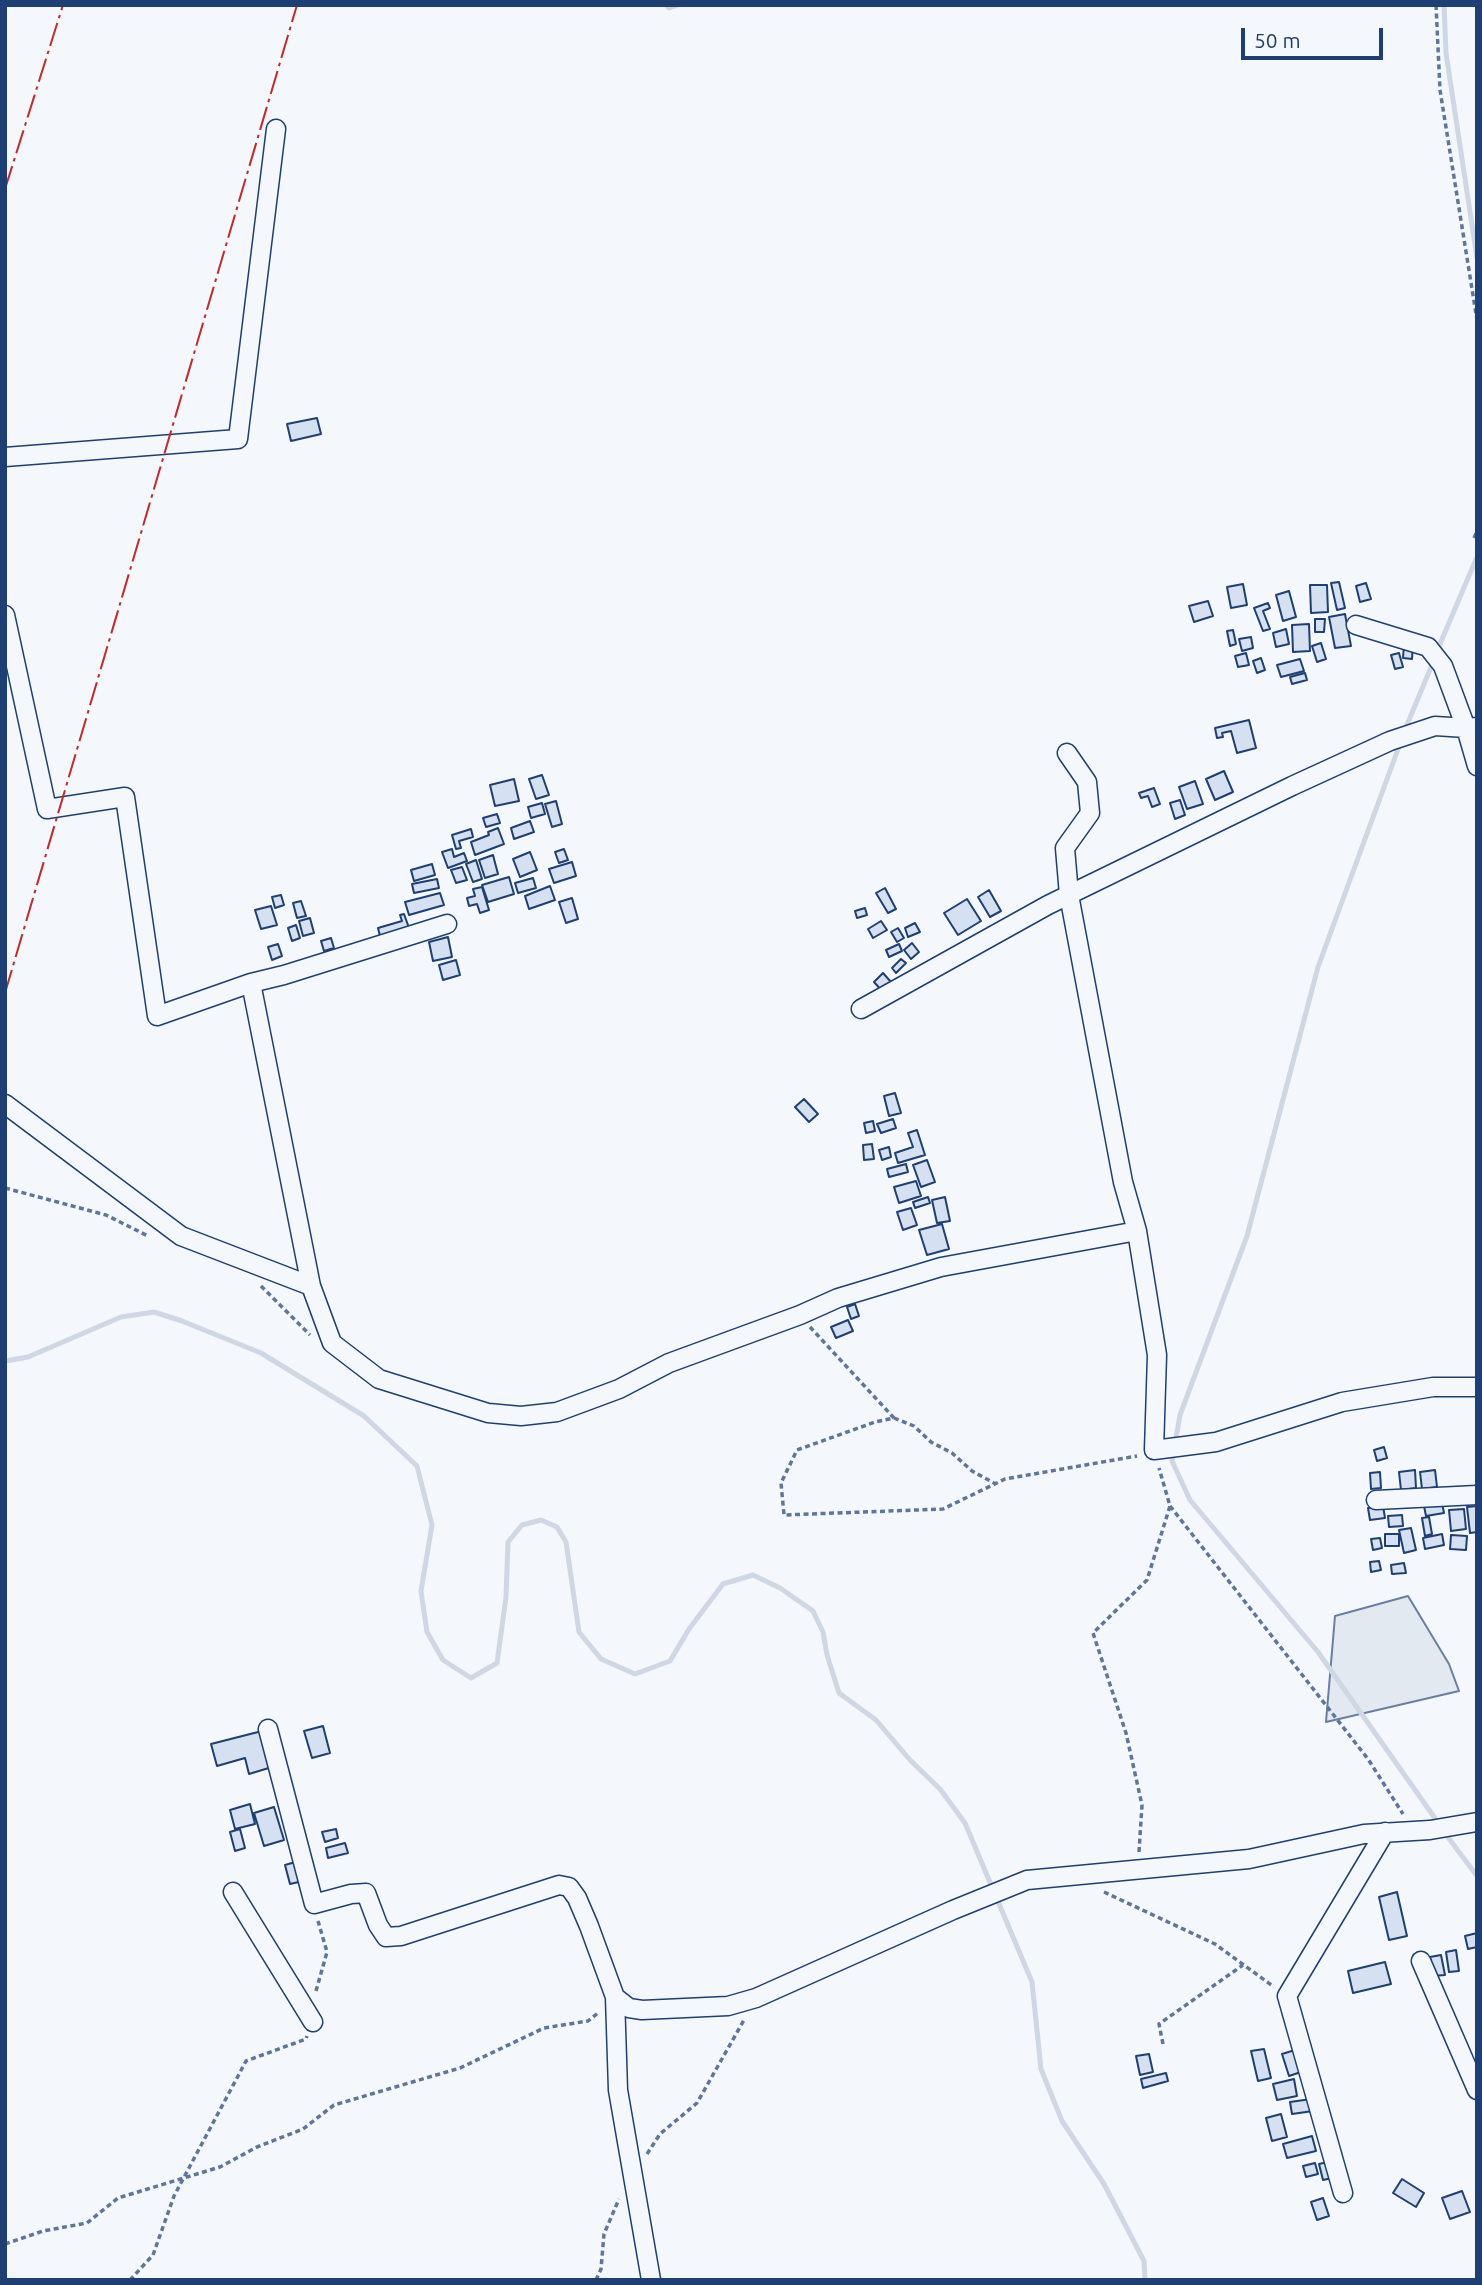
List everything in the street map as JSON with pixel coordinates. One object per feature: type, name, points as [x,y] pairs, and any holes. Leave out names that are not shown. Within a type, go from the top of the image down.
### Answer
[{"type":"street","points":[[5,457],[238,439],[276,129]]},
{"type":"street","points":[[5,615],[47,809],[125,797],[157,1016],[251,983],[285,975],[447,924]]},
{"type":"street","points":[[1356,625],[1428,646],[1443,666],[1472,728],[1477,766]]},
{"type":"street","points":[[861,1009],[1069,895],[1390,741],[1435,726],[1472,728]]},
{"type":"street","points":[[1068,753],[1087,782],[1090,813],[1065,848],[1069,895],[1120,1170],[1137,1231],[1157,1355],[1159,1450],[1216,1442],[1342,1402],[1433,1387],[1477,1387]]},
{"type":"street","points":[[251,983],[311,1286],[332,1343],[379,1379],[488,1413],[521,1416],[557,1412],[620,1389],[669,1363],[800,1315],[838,1298],[941,1267],[1137,1231]]},
{"type":"street","points":[[5,1104],[181,1236],[311,1286]]},
{"type":"street","points":[[1376,1500],[1477,1494]]},
{"type":"street","points":[[268,1729],[314,1904],[351,1894],[366,1893],[386,1937],[401,1936],[559,1885],[569,1887],[577,1898],[615,1997],[618,2090],[651,2280]]},
{"type":"street","points":[[615,1997],[629,2008],[642,2010],[728,2006],[755,1998],[1027,1880],[1249,1859],[1364,1834],[1471,1826]]},
{"type":"street","points":[[1343,2193],[1287,1996],[1385,1832]]},
{"type":"street","points":[[233,1892],[313,2022]]},
{"type":"street","points":[[1421,1961],[1477,2090]]},
{"type":"path","points":[[1436,5],[1440,90],[1477,320]]},
{"type":"path","points":[[1474,538],[1477,531]]},
{"type":"path","points":[[5,1188],[106,1215],[158,1241]]},
{"type":"path","points":[[257,1283],[311,1336]]},
{"type":"path","points":[[800,1315],[894,1418],[914,1426],[931,1442],[952,1453],[972,1471],[995,1484]]},
{"type":"path","points":[[894,1418],[875,1422],[797,1450],[781,1483],[784,1515],[943,1509],[1005,1479],[1126,1459],[1159,1450],[1171,1506],[1421,1830]]},
{"type":"path","points":[[1138,1869],[1142,1805],[1126,1733],[1093,1633],[1147,1580],[1171,1506]]},
{"type":"path","points":[[1069,1875],[1215,1944],[1287,1996]]},
{"type":"path","points":[[131,2280],[153,2255],[174,2196],[246,2061],[306,2039],[313,2022],[316,1990],[327,1952],[314,1904]]},
{"type":"path","points":[[1163,2044],[1159,2024],[1243,1965]]},
{"type":"path","points":[[5,2244],[43,2231],[87,2223],[118,2198],[220,2167],[257,2147],[303,2129],[334,2105],[460,2068],[544,2028],[589,2021],[615,1997]]},
{"type":"path","points":[[596,2280],[601,2269],[604,2234],[632,2171],[660,2134],[697,2103],[755,1998]]},
{"type":"shaded area","points":[[1408,1596],[1449,1664],[1459,1691],[1326,1722],[1335,1616]]},
{"type":"building","points":[[317,418],[321,434],[291,441],[287,424]]},
{"type":"building","points":[[1339,582],[1345,608],[1337,610],[1331,583]]},
{"type":"building","points":[[1366,583],[1371,599],[1360,602],[1356,586]]},
{"type":"building","points":[[1243,584],[1247,605],[1231,608],[1227,587]]},
{"type":"building","points":[[1310,585],[1327,585],[1328,612],[1311,613]]},
{"type":"building","points":[[1289,591],[1296,617],[1283,621],[1276,595]]},
{"type":"building","points":[[1208,601],[1213,616],[1194,622],[1189,606]]},
{"type":"building","points":[[1268,603],[1270,608],[1263,611],[1270,629],[1263,631],[1254,608]]},
{"type":"building","points":[[1345,614],[1351,646],[1335,648],[1329,617]]},
{"type":"building","points":[[1315,619],[1325,619],[1324,632],[1315,632]]},
{"type":"building","points":[[1309,624],[1310,651],[1293,652],[1292,625]]},
{"type":"building","points":[[1286,629],[1289,644],[1276,647],[1273,633]]},
{"type":"building","points":[[1233,630],[1236,644],[1230,646],[1227,631]]},
{"type":"building","points":[[1251,637],[1253,648],[1242,651],[1239,639]]},
{"type":"building","points":[[1321,643],[1326,659],[1317,662],[1312,646]]},
{"type":"building","points":[[1404,644],[1413,645],[1412,659],[1403,658]]},
{"type":"building","points":[[1246,653],[1249,665],[1238,667],[1235,656]]},
{"type":"building","points":[[1399,653],[1403,667],[1395,669],[1391,655]]},
{"type":"building","points":[[1261,658],[1265,670],[1257,673],[1253,661]]},
{"type":"building","points":[[1300,659],[1304,671],[1281,677],[1277,665]]},
{"type":"building","points":[[1305,673],[1307,680],[1292,684],[1290,677]]},
{"type":"building","points":[[1249,720],[1256,748],[1237,753],[1231,731],[1222,733],[1223,737],[1217,738],[1215,728]]},
{"type":"building","points":[[1224,771],[1233,792],[1215,800],[1206,779]]},
{"type":"building","points":[[542,775],[549,795],[536,799],[529,779]]},
{"type":"building","points":[[514,779],[519,801],[495,806],[490,785]]},
{"type":"building","points":[[1195,781],[1203,804],[1187,809],[1179,787]]},
{"type":"building","points":[[1154,788],[1160,804],[1152,807],[1148,796],[1141,798],[1139,793]]},
{"type":"building","points":[[1180,800],[1185,815],[1175,819],[1170,803]]},
{"type":"building","points":[[556,801],[562,824],[552,827],[545,804]]},
{"type":"building","points":[[542,803],[545,814],[531,818],[528,807]]},
{"type":"building","points":[[497,814],[500,823],[486,827],[483,818]]},
{"type":"building","points":[[530,821],[534,832],[514,839],[511,828]]},
{"type":"building","points":[[498,828],[504,844],[475,855],[471,842]]},
{"type":"building","points":[[471,829],[473,837],[459,841],[461,848],[456,849],[452,835]]},
{"type":"building","points":[[452,849],[454,857],[464,853],[467,861],[448,868],[442,852]]},
{"type":"building","points":[[564,849],[568,860],[559,863],[555,852]]},
{"type":"building","points":[[530,852],[537,870],[520,877],[513,859]]},
{"type":"building","points":[[493,855],[498,874],[485,878],[479,860]]},
{"type":"building","points":[[476,860],[482,879],[473,882],[466,864]]},
{"type":"building","points":[[572,862],[576,876],[554,883],[549,869]]},
{"type":"building","points":[[432,864],[435,875],[414,881],[411,870]]},
{"type":"building","points":[[462,867],[467,880],[456,883],[451,870]]},
{"type":"building","points":[[509,877],[514,894],[488,902],[482,885]]},
{"type":"building","points":[[533,878],[536,888],[518,893],[515,883]]},
{"type":"building","points":[[437,879],[439,888],[414,893],[412,884]]},
{"type":"building","points":[[550,886],[555,900],[529,909],[525,896]]},
{"type":"building","points":[[482,887],[489,910],[480,913],[477,904],[469,906],[467,898],[475,896],[473,889]]},
{"type":"building","points":[[885,888],[896,909],[888,913],[876,893]]},
{"type":"building","points":[[989,890],[1001,911],[990,917],[978,897]]},
{"type":"building","points":[[440,893],[444,905],[409,915],[405,902]]},
{"type":"building","points":[[281,895],[284,905],[275,908],[272,897]]},
{"type":"building","points":[[572,898],[578,919],[566,923],[559,902]]},
{"type":"building","points":[[967,899],[981,921],[958,935],[944,913]]},
{"type":"building","points":[[301,901],[306,916],[297,918],[293,903]]},
{"type":"building","points":[[271,906],[277,925],[261,929],[255,910]]},
{"type":"building","points":[[865,908],[867,915],[857,918],[855,911]]},
{"type":"building","points":[[404,914],[409,928],[380,936],[378,928],[402,921],[400,915]]},
{"type":"building","points":[[310,918],[314,933],[303,936],[299,921]]},
{"type":"building","points":[[881,921],[887,930],[873,938],[868,929]]},
{"type":"building","points":[[915,923],[920,932],[908,937],[905,928]]},
{"type":"building","points":[[296,925],[300,938],[292,941],[288,928]]},
{"type":"building","points":[[898,928],[904,938],[897,942],[891,932]]},
{"type":"building","points":[[448,937],[452,957],[433,961],[429,942]]},
{"type":"building","points":[[331,938],[334,948],[324,951],[321,941]]},
{"type":"building","points":[[912,943],[919,952],[911,959],[904,950]]},
{"type":"building","points":[[278,944],[282,956],[272,960],[268,947]]},
{"type":"building","points":[[899,944],[902,951],[889,957],[886,950]]},
{"type":"building","points":[[901,959],[906,963],[896,973],[892,968]]},
{"type":"building","points":[[456,960],[460,975],[443,980],[439,965]]},
{"type":"building","points":[[883,973],[891,982],[882,991],[874,982]]},
{"type":"building","points":[[895,1093],[901,1113],[889,1116],[884,1096]]},
{"type":"building","points":[[804,1099],[818,1114],[809,1122],[795,1107]]},
{"type":"building","points":[[893,1119],[896,1128],[881,1133],[877,1124]]},
{"type":"building","points":[[873,1121],[875,1131],[866,1133],[864,1123]]},
{"type":"building","points":[[917,1130],[925,1155],[898,1163],[895,1153],[913,1147],[908,1133]]},
{"type":"building","points":[[872,1144],[874,1159],[864,1160],[863,1145]]},
{"type":"building","points":[[889,1147],[891,1157],[882,1160],[879,1150]]},
{"type":"building","points":[[927,1160],[935,1182],[921,1187],[913,1165]]},
{"type":"building","points":[[906,1164],[908,1172],[889,1177],[887,1169]]},
{"type":"building","points":[[916,1181],[921,1196],[899,1203],[894,1187]]},
{"type":"building","points":[[928,1197],[930,1203],[915,1208],[913,1202]]},
{"type":"building","points":[[945,1197],[950,1221],[937,1223],[932,1200]]},
{"type":"building","points":[[911,1208],[917,1225],[903,1230],[897,1212]]},
{"type":"building","points":[[942,1224],[949,1249],[927,1255],[919,1230]]},
{"type":"building","points":[[855,1304],[859,1316],[851,1319],[847,1307]]},
{"type":"building","points":[[848,1320],[853,1331],[836,1338],[831,1327]]},
{"type":"building","points":[[1384,1447],[1387,1458],[1377,1461],[1374,1450]]},
{"type":"building","points":[[1415,1470],[1416,1488],[1401,1490],[1399,1472]]},
{"type":"building","points":[[1435,1470],[1437,1487],[1422,1489],[1420,1472]]},
{"type":"building","points":[[1380,1472],[1381,1488],[1371,1489],[1370,1473]]},
{"type":"building","points":[[1442,1503],[1444,1513],[1426,1516],[1424,1506]]},
{"type":"building","points":[[1383,1506],[1385,1518],[1370,1520],[1368,1508]]},
{"type":"building","points":[[1477,1506],[1477,1532],[1470,1533],[1467,1507]]},
{"type":"building","points":[[1464,1509],[1466,1529],[1451,1531],[1449,1510]]},
{"type":"building","points":[[1402,1515],[1403,1526],[1389,1527],[1388,1516]]},
{"type":"building","points":[[1429,1517],[1432,1534],[1425,1536],[1422,1518]]},
{"type":"building","points":[[1411,1528],[1416,1550],[1404,1553],[1399,1530]]},
{"type":"building","points":[[1385,1534],[1399,1534],[1399,1546],[1385,1546]]},
{"type":"building","points":[[1442,1534],[1444,1545],[1425,1549],[1423,1538]]},
{"type":"building","points":[[1451,1535],[1467,1536],[1466,1550],[1450,1549]]},
{"type":"building","points":[[1380,1538],[1382,1548],[1373,1550],[1371,1539]]},
{"type":"building","points":[[1379,1561],[1381,1570],[1371,1572],[1370,1562]]},
{"type":"building","points":[[1404,1563],[1406,1573],[1392,1574],[1391,1565]]},
{"type":"building","points":[[323,1726],[330,1753],[312,1758],[304,1731]]},
{"type":"building","points":[[262,1731],[272,1767],[249,1774],[245,1758],[217,1766],[211,1744]]},
{"type":"building","points":[[250,1804],[255,1824],[235,1829],[230,1810]]},
{"type":"building","points":[[274,1807],[284,1840],[264,1846],[254,1813]]},
{"type":"building","points":[[240,1829],[245,1848],[235,1851],[230,1832]]},
{"type":"building","points":[[336,1829],[338,1838],[325,1842],[322,1832]]},
{"type":"building","points":[[345,1843],[348,1853],[328,1858],[326,1848]]},
{"type":"building","points":[[299,1861],[303,1881],[290,1884],[285,1865]]},
{"type":"building","points":[[1397,1892],[1407,1936],[1389,1940],[1379,1897]]},
{"type":"building","points":[[1477,1933],[1477,1947],[1468,1949],[1465,1936]]},
{"type":"building","points":[[1456,1950],[1459,1971],[1449,1972],[1446,1952]]},
{"type":"building","points":[[1441,1955],[1445,1975],[1433,1976],[1430,1957]]},
{"type":"building","points":[[1385,1962],[1391,1984],[1353,1993],[1348,1971]]},
{"type":"building","points":[[1264,2049],[1271,2078],[1258,2081],[1251,2051]]},
{"type":"building","points":[[1295,2050],[1301,2072],[1289,2076],[1282,2054]]},
{"type":"building","points":[[1149,2054],[1153,2072],[1140,2075],[1136,2056]]},
{"type":"building","points":[[1166,2073],[1168,2081],[1143,2088],[1141,2079]]},
{"type":"building","points":[[1294,2079],[1297,2096],[1277,2100],[1273,2084]]},
{"type":"building","points":[[1311,2099],[1313,2111],[1292,2114],[1290,2102]]},
{"type":"building","points":[[1281,2114],[1287,2137],[1272,2141],[1266,2118]]},
{"type":"building","points":[[1312,2136],[1316,2151],[1287,2158],[1283,2144]]},
{"type":"building","points":[[1328,2162],[1332,2178],[1323,2180],[1319,2164]]},
{"type":"building","points":[[1315,2163],[1318,2174],[1306,2177],[1303,2166]]},
{"type":"building","points":[[1402,2179],[1424,2193],[1416,2207],[1393,2193]]},
{"type":"building","points":[[1462,2191],[1470,2212],[1450,2219],[1442,2198]]},
{"type":"building","points":[[1323,2198],[1329,2216],[1317,2220],[1311,2202]]},
{"type":"waterway","points":[[666,5],[669,8],[678,5]]},
{"type":"waterway","points":[[1444,5],[1446,53],[1477,258]]},
{"type":"waterway","points":[[1437,651],[1477,557]]},
{"type":"waterway","points":[[1404,732],[1434,660]]},
{"type":"waterway","points":[[1401,741],[1318,967],[1247,1236],[1180,1415],[1172,1461],[1190,1500],[1318,1652],[1439,1824]]},
{"type":"waterway","points":[[5,1361],[28,1357],[121,1317],[154,1312],[261,1353],[364,1416],[417,1466],[432,1525],[421,1591],[427,1632],[443,1660],[471,1678],[497,1663],[506,1597],[508,1542],[522,1525],[541,1520],[557,1527],[566,1542],[579,1632],[601,1659],[635,1674],[670,1661],[689,1629],[723,1584],[753,1575],[780,1588],[813,1611],[823,1632],[839,1693],[876,1720],[910,1760],[940,1789],[965,1823],[1032,1982],[1041,2069],[1062,2121],[1104,2184],[1144,2261],[1145,2280]]},
{"type":"waterway","points":[[1444,1832],[1477,1876]]},
{"type":"power","points":[[5,189],[63,5]]},
{"type":"power","points":[[5,993],[297,5]]}]
